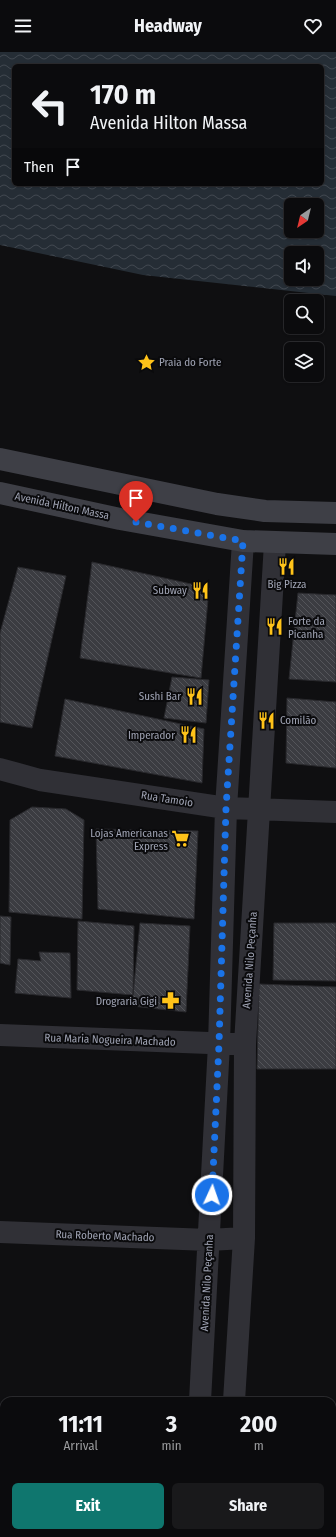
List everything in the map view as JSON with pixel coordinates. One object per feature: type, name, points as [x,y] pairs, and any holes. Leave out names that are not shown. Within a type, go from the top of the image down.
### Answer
[{"type":"main road","points":[[0,459],[217,504],[265,511],[336,513]]},
{"type":"main road","name":"Avenida Hilton Massa","points":[[0,493],[120,519],[243,541],[336,544]]},
{"type":"street","name":"Avenida Nilo Peçanha","points":[[200,1397],[219,1044],[226,808],[243,541]]},
{"type":"street","name":"Avenida Nilo Peçanha","points":[[234,1397],[244,1238],[245,1044],[275,543]]},
{"type":"street","name":"Rua Tamoio","points":[[0,769],[40,780],[226,808],[336,812]]},
{"type":"street","name":"Rua Maria Nogueira Machado","points":[[0,1035],[245,1044]]},
{"type":"street","name":"Rua Roberto Machado","points":[[0,1232],[209,1240],[244,1238]]},
{"type":"water","points":[[0,52],[336,52],[336,296],[143,275],[0,245]]},
{"type":"building","points":[[92,562],[209,588],[201,678],[80,658]]},
{"type":"building","points":[[18,567],[66,576],[32,728],[0,722],[0,633]]},
{"type":"building","points":[[298,593],[336,595],[336,682],[289,679]]},
{"type":"building","points":[[172,677],[209,680],[206,723],[164,718]]},
{"type":"building","points":[[287,698],[336,702],[336,768],[286,763]]},
{"type":"building","points":[[65,699],[204,729],[202,783],[55,756]]},
{"type":"building","points":[[32,807],[66,809],[84,820],[82,919],[9,912],[10,820]]},
{"type":"building","points":[[96,829],[198,831],[194,919],[98,909]]},
{"type":"building","points":[[0,916],[11,917],[10,965],[0,963]]},
{"type":"building","points":[[78,921],[134,926],[133,995],[77,990]]},
{"type":"building","points":[[140,923],[190,926],[186,1012],[132,1006]]},
{"type":"building","points":[[274,923],[336,923],[336,981],[273,980]]},
{"type":"building","points":[[39,952],[70,953],[71,998],[15,993],[18,959],[41,961]]},
{"type":"building","points":[[259,984],[336,987],[336,1069],[257,1069]]},
{"type":"place","name":"Praia do Forte","points":[[146,362]]},
{"type":"place","name":"Big Pizza","points":[[287,566]]},
{"type":"place","name":"Subway","points":[[200,590]]},
{"type":"place","name":"Forte da Picanha","points":[[275,627]]},
{"type":"place","name":"Sushi Bar","points":[[194,696]]},
{"type":"place","name":"Comilão","points":[[267,720]]},
{"type":"place","name":"Imperador","points":[[188,735]]},
{"type":"place","name":"Lojas Americanas Express","points":[[181,839]]},
{"type":"place","name":"Drograria Gigi","points":[[170,1001]]},
{"type":"route","points":[[136,522],[243,541],[226,808],[219,1044],[212,1195]]}]
